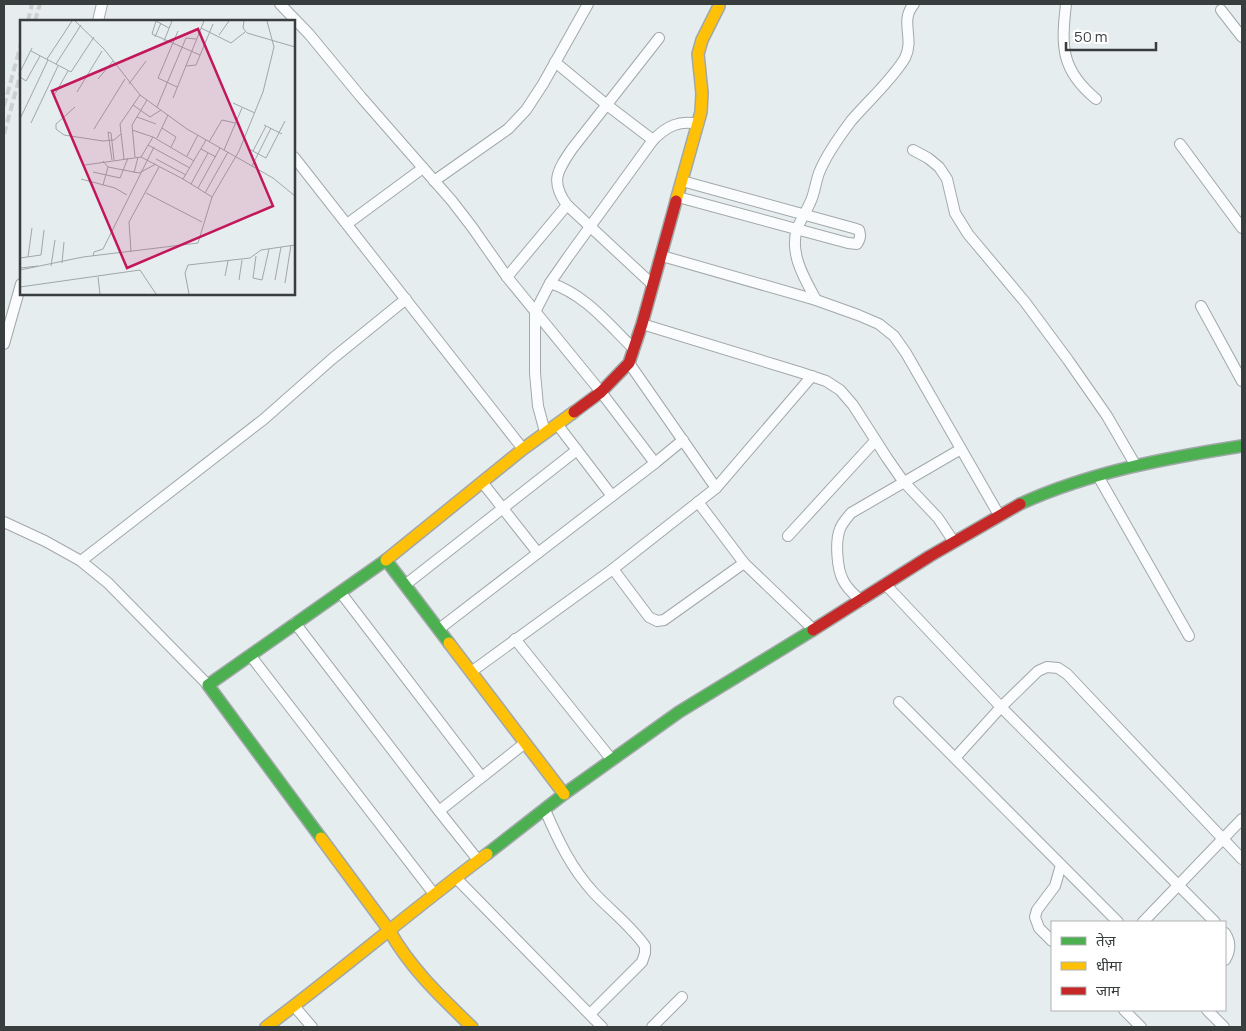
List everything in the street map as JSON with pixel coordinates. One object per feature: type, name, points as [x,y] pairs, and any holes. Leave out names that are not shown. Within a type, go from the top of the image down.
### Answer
[{"type":"street","points":[[98,20],[102,4]]},
{"type":"street","points":[[280,4],[310,34],[472,227],[507,277],[601,392],[655,463]]},
{"type":"street","points":[[434,181],[508,129],[526,110],[588,4]]},
{"type":"street","points":[[816,300],[802,273],[797,258],[797,229],[812,198],[818,174],[827,156],[850,123],[904,58],[910,40],[906,22],[907,14],[914,4]]},
{"type":"street","points":[[1066,4],[1063,31],[1065,56],[1072,74],[1082,87],[1096,99]]},
{"type":"street","points":[[208,685],[386,560],[523,448],[601,392],[629,364],[654,285],[701,112],[702,93],[698,54],[702,40],[720,6]]},
{"type":"street","points":[[1221,10],[1242,36]]},
{"type":"street","points":[[654,285],[567,205],[559,194],[556,182],[560,166],[572,149],[659,38]]},
{"type":"street","points":[[555,62],[607,105],[654,140]]},
{"type":"street","points":[[546,432],[538,406],[534,373],[536,312],[550,283],[662,131],[676,123],[688,122],[698,124]]},
{"type":"street","points":[[1180,144],[1242,228]]},
{"type":"street","points":[[913,150],[928,158],[939,167],[947,179],[955,213],[968,234],[1026,302],[1063,352],[1107,416],[1136,466]]},
{"type":"street","points":[[295,158],[523,448]]},
{"type":"street","points":[[347,224],[423,168]]},
{"type":"street","points":[[678,197],[854,245],[858,244],[860,240],[859,230],[682,181]]},
{"type":"street","points":[[507,277],[567,205]]},
{"type":"street","points":[[662,256],[816,300],[878,324],[894,336],[906,353],[999,515]]},
{"type":"street","points":[[550,283],[564,287],[578,295],[634,349]]},
{"type":"street","points":[[4,344],[20,288]]},
{"type":"street","points":[[81,561],[264,419],[332,359],[406,299]]},
{"type":"street","points":[[1201,306],[1242,381]]},
{"type":"street","points":[[642,324],[812,376],[826,381],[840,390],[853,404],[875,441],[903,481],[938,518],[954,542]]},
{"type":"street","points":[[629,364],[716,488]]},
{"type":"street","points":[[471,672],[613,569],[716,488],[812,376]]},
{"type":"street","points":[[556,424],[612,496]]},
{"type":"street","points":[[439,629],[683,440]]},
{"type":"street","points":[[788,536],[875,441]]},
{"type":"street","points":[[266,1027],[564,794],[679,712],[999,515],[1044,494],[1098,476],[1186,454],[1242,446]]},
{"type":"street","points":[[861,601],[848,588],[838,568],[839,530],[844,522],[852,513],[961,448]]},
{"type":"street","points":[[405,585],[577,450]]},
{"type":"street","points":[[1098,476],[1188,636]]},
{"type":"street","points":[[482,482],[538,553]]},
{"type":"street","points":[[698,502],[744,563],[814,630]]},
{"type":"street","points":[[4,522],[45,541],[81,561],[108,583],[208,685],[389,930],[396,944],[413,967],[472,1027]]},
{"type":"street","points":[[386,560],[564,794]]},
{"type":"street","points":[[613,569],[649,617],[657,621],[664,620],[744,563]]},
{"type":"street","points":[[886,584],[1001,707],[1214,921]]},
{"type":"street","points":[[340,593],[481,776]]},
{"type":"street","points":[[295,623],[478,860]]},
{"type":"street","points":[[515,639],[612,760]]},
{"type":"street","points":[[250,655],[434,894]]},
{"type":"street","points":[[955,758],[1001,707],[1038,671],[1047,667],[1058,668],[1067,674],[1242,859]]},
{"type":"street","points":[[900,702],[1117,921]]},
{"type":"street","points":[[439,811],[481,776],[526,743]]},
{"type":"street","points":[[545,810],[559,842],[578,874],[645,946],[642,962],[590,1014]]},
{"type":"street","points":[[1144,921],[1242,819]]},
{"type":"street","points":[[1051,940],[1039,928],[1035,917],[1037,910],[1055,886],[1061,865]]},
{"type":"street","points":[[456,878],[602,1027]]},
{"type":"street","points":[[1226,934],[1230,940],[1230,949],[1226,958]]},
{"type":"street","points":[[652,1027],[682,997]]},
{"type":"street","points":[[294,1006],[312,1027]]},
{"type":"street","points":[[1125,1011],[1141,1027]]},
{"type":"street","points":[[1208,1011],[1224,1027]]},
{"type":"railway","points":[[28,20],[32,4]]},
{"type":"railway","points":[[35,20],[40,4]]},
{"type":"railway","points":[[4,106],[20,48]]},
{"type":"railway","points":[[4,134],[20,76]]},
{"type":"traffic: fast","points":[[1020,504],[1074,483],[1101,475],[1157,461],[1242,446]]},
{"type":"traffic: fast","points":[[321,838],[208,685],[386,560],[449,643]]},
{"type":"traffic: fast","points":[[487,854],[564,794],[679,712],[813,630]]},
{"type":"traffic: slow","points":[[676,201],[701,112],[702,93],[698,54],[702,40],[719,6]]},
{"type":"traffic: slow","points":[[386,560],[523,449],[574,412]]},
{"type":"traffic: slow","points":[[449,643],[564,794]]},
{"type":"traffic: slow","points":[[321,838],[389,930],[406,957],[472,1027]]},
{"type":"traffic: slow","points":[[266,1027],[487,854]]},
{"type":"traffic: jam","points":[[574,412],[601,392],[629,363],[642,324],[676,201]]},
{"type":"traffic: jam","points":[[813,630],[930,556],[1020,504]]}]
